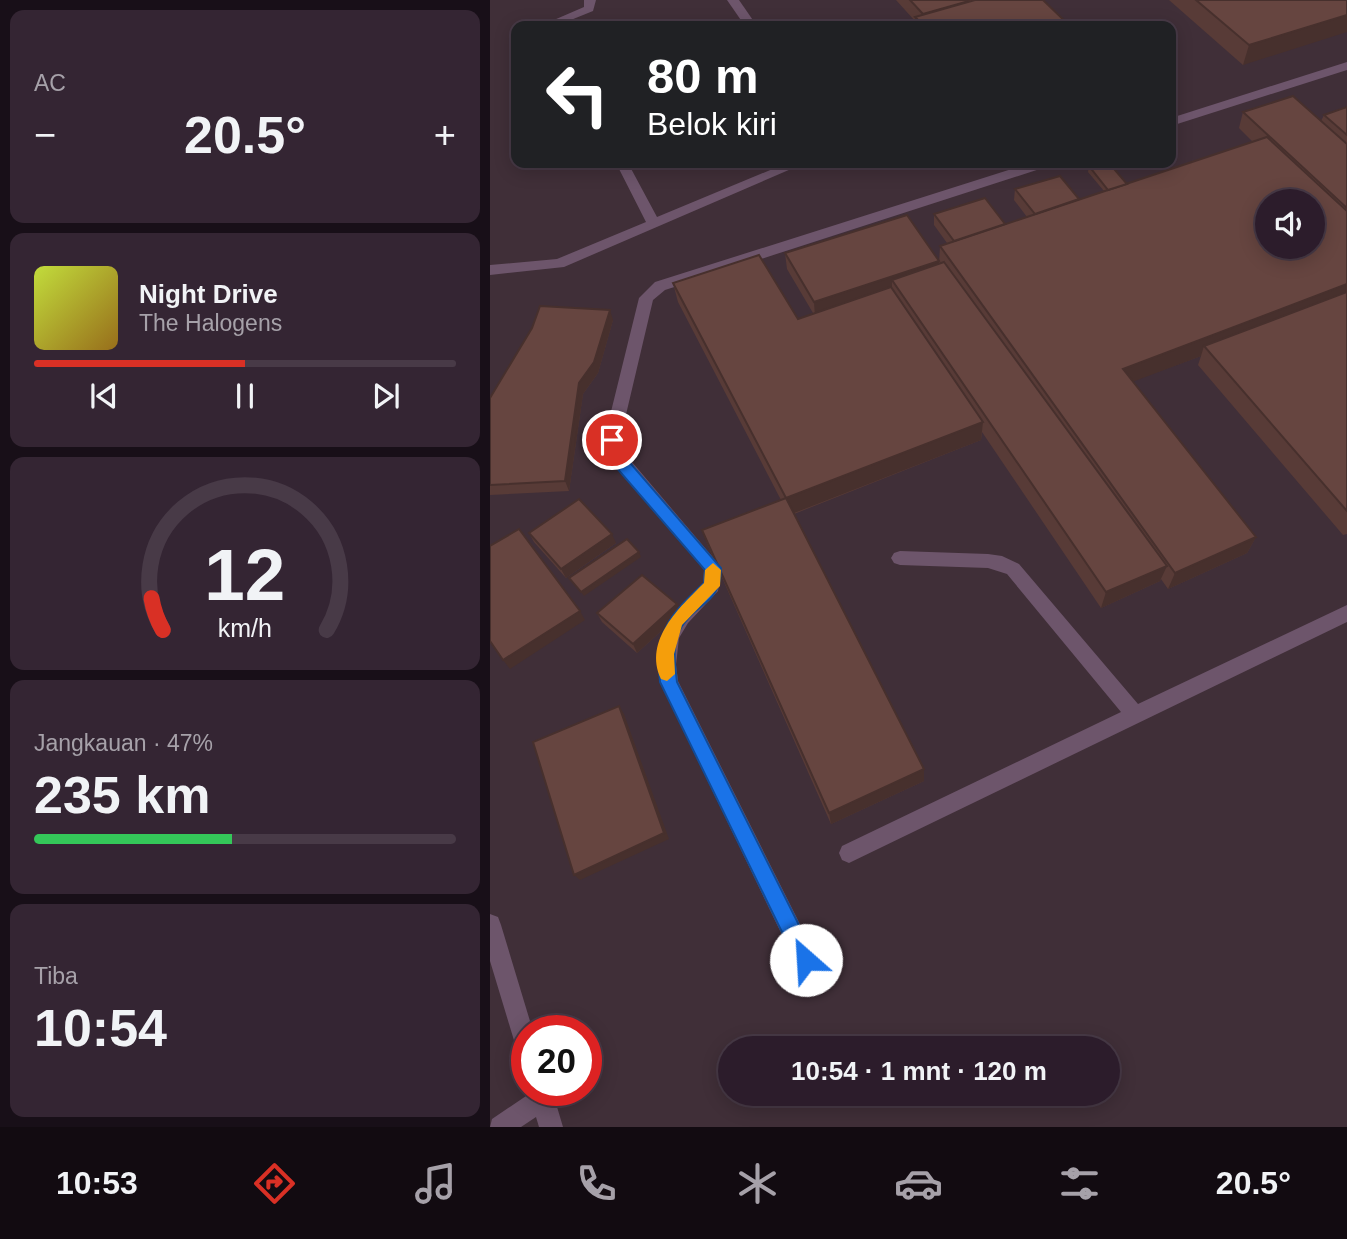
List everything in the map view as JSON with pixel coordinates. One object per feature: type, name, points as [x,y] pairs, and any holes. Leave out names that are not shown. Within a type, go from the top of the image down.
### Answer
[{"type":"lane","points":[[559,21],[589,9],[590,0]]},
{"type":"lane","points":[[733,0],[748,21]]},
{"type":"lane","points":[[1176,120],[1347,66]]},
{"type":"lane","points":[[625,168],[653,222]]},
{"type":"lane","points":[[490,270],[559,264],[786,168]]},
{"type":"lane","points":[[806,960],[668,682],[666,654],[672,630],[677,620],[712,586],[713,568],[613,451],[612,440],[646,299],[660,286],[1028,168]]},
{"type":"lane","points":[[900,558],[988,561],[1002,563],[1013,569],[1135,715]]},
{"type":"lane","points":[[849,853],[1347,613]]},
{"type":"lane","points":[[490,925],[517,1015]]},
{"type":"lane","points":[[500,1127],[527,1106]]},
{"type":"lane","points":[[544,1106],[551,1127]]},
{"type":"shaded area","points":[[490,0],[1347,0],[1347,1127],[490,1127]]},
{"type":"building","points":[[910,0],[968,0],[969,1],[923,14]]},
{"type":"building","points":[[975,0],[1043,0],[1065,21],[919,21],[915,17]]},
{"type":"building","points":[[1196,0],[1347,0],[1347,15],[1249,45]]},
{"type":"building","points":[[1293,96],[1347,144],[1347,208],[1243,112]]},
{"type":"building","points":[[1347,107],[1347,135],[1324,115]]},
{"type":"building","points":[[1267,137],[1323,189],[1255,189],[1255,259],[1325,259],[1325,191],[1347,211],[1347,284],[1123,369],[1256,537],[1175,573],[940,246]]},
{"type":"building","points":[[1091,168],[1113,168],[1127,184],[1108,190]]},
{"type":"building","points":[[1060,176],[1079,199],[1035,214],[1015,189]]},
{"type":"building","points":[[985,198],[1005,224],[954,241],[934,214]]},
{"type":"building","points":[[907,215],[939,261],[814,302],[785,253]]},
{"type":"building","points":[[759,255],[798,319],[891,287],[983,422],[786,498],[673,283]]},
{"type":"building","points":[[944,262],[1167,566],[1106,592],[892,280]]},
{"type":"building","points":[[1347,292],[1347,511],[1204,346]]},
{"type":"building","points":[[540,306],[610,310],[594,362],[579,383],[565,481],[490,485],[490,398],[532,328]]},
{"type":"building","points":[[786,498],[924,769],[829,813],[702,530]]},
{"type":"building","points":[[579,499],[612,534],[561,569],[529,533]]},
{"type":"building","points":[[519,529],[580,611],[503,660],[490,641],[490,546]]},
{"type":"building","points":[[627,539],[639,552],[581,592],[569,578]]},
{"type":"building","points":[[642,575],[677,604],[633,644],[597,613]]},
{"type":"building","points":[[619,706],[664,833],[574,875],[533,742]]},
{"type":"slow traffic","points":[[667,674],[666,654],[672,630],[677,620],[712,586],[713,570]]},
{"type":"route","points":[[612,440],[613,451],[620,462],[713,568],[712,586],[677,620],[672,630],[666,654],[668,682],[806,960]]}]
